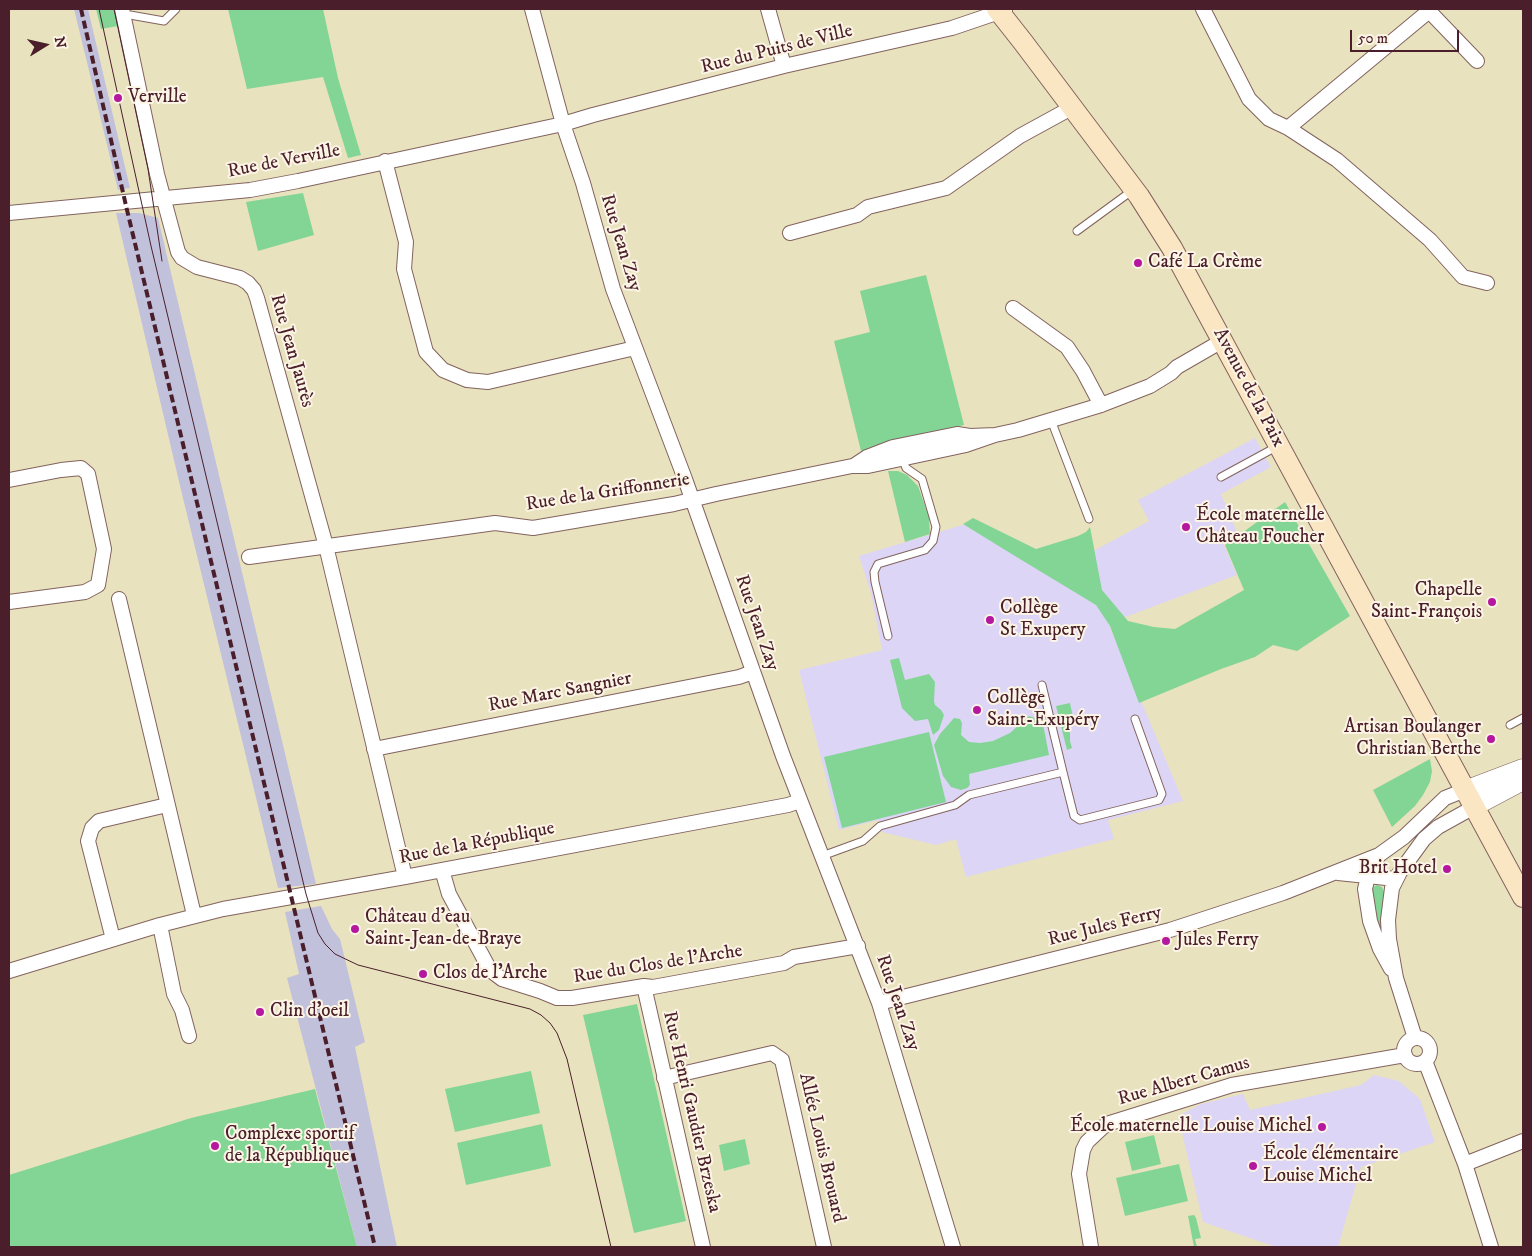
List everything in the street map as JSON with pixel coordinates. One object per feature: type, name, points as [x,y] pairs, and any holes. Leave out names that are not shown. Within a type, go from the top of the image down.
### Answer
[{"type":"main road","name":"Avenue de la Paix","points":[[1001,10],[1134,190],[1172,248],[1523,897]]},
{"type":"street","name":"Rue Jean Zay","points":[[532,9],[563,124],[583,182],[614,289],[692,499],[800,801],[879,1002],[953,1247]]},
{"type":"street","points":[[768,9],[784,66]]},
{"type":"street","points":[[1204,9],[1249,99],[1269,119],[1288,128],[1337,160],[1430,240],[1463,277],[1487,283]]},
{"type":"street","name":"Rue du Puits de Ville","points":[[563,124],[784,66],[952,28],[1001,10]]},
{"type":"street","points":[[1288,128],[1429,11],[1477,61]]},
{"type":"street","name":"Rue Jean Jaurès","points":[[122,12],[176,246],[182,258],[197,267],[240,278],[254,290],[326,546],[405,877]]},
{"type":"street","points":[[790,233],[857,215],[868,207],[946,188],[1020,136],[1072,107]]},
{"type":"street","name":"Rue de Verville","points":[[9,214],[250,190],[563,124]]},
{"type":"street","points":[[386,161],[406,242],[404,269],[426,352],[443,370],[467,380],[488,382],[635,348]]},
{"type":"street","points":[[1013,308],[1067,347],[1083,371],[1101,405]]},
{"type":"street","name":"Rue de la Griffonnerie","points":[[249,557],[495,523],[533,528],[668,505],[852,466],[868,466],[966,445],[1101,405],[1150,386],[1172,373],[1177,367],[1222,341]]},
{"type":"street","name":"Rue de la Griffonnerie","points":[[852,466],[867,457],[903,445],[956,434],[970,436],[996,435]]},
{"type":"street","points":[[9,480],[81,468],[88,474],[104,549],[98,585],[85,592],[9,602]]},
{"type":"street","points":[[119,599],[194,915]]},
{"type":"street","name":"Rue Marc Sangnier","points":[[374,749],[739,677],[753,672]]},
{"type":"street","points":[[1415,1038],[1396,978],[1388,920],[1392,888],[1410,857],[1424,839],[1469,799],[1523,768]]},
{"type":"street","points":[[1396,978],[1380,949],[1370,921],[1366,889],[1368,876],[1379,855],[1404,837],[1445,798],[1469,799],[1523,781]]},
{"type":"street","name":"Rue de la République","points":[[9,971],[223,908],[405,877],[778,807],[800,801]]},
{"type":"street","points":[[113,939],[88,841],[92,828],[99,821],[167,805]]},
{"type":"street","name":"Rue Jules Ferry","points":[[879,1002],[1170,930],[1283,893],[1379,855]]},
{"type":"street","name":"Rue du Clos de l'Arche","points":[[442,870],[448,894],[490,970],[502,979],[557,998],[572,998],[644,986],[653,987],[784,963],[794,957],[858,946]]},
{"type":"street","name":"Rue Jules Ferry","points":[[1335,872],[1396,880]]},
{"type":"street","points":[[160,925],[174,994],[182,1010],[189,1036]]},
{"type":"street","name":"Rue Henri Gaudier Brzeska","points":[[644,986],[703,1247]]},
{"type":"street","points":[[1415,1038],[1423,1040],[1429,1046],[1430,1054],[1422,1063],[1410,1062],[1405,1055],[1405,1046],[1415,1038]]},
{"type":"street","name":"Allée Louis Brouard","points":[[664,1078],[772,1053],[782,1060],[824,1247]]},
{"type":"street","name":"Rue Albert Camus","points":[[1091,1247],[1079,1174],[1083,1150],[1086,1144],[1102,1127],[1232,1085],[1405,1055]]},
{"type":"street","points":[[1425,1061],[1464,1164],[1491,1247]]},
{"type":"street","points":[[1464,1164],[1523,1141]]},
{"type":"lane","points":[[122,12],[164,21],[176,9]]},
{"type":"lane","points":[[1077,231],[1134,190]]},
{"type":"lane","points":[[1051,420],[1089,519]]},
{"type":"lane","points":[[1220,477],[1278,446]]},
{"type":"lane","points":[[888,636],[874,582],[874,572],[878,564],[925,550],[933,541],[936,527],[922,479],[906,468],[902,458]]},
{"type":"lane","points":[[1042,685],[1074,816],[1080,820],[1158,800],[1162,794],[1135,719]]},
{"type":"lane","points":[[1510,725],[1523,718]]},
{"type":"lane","points":[[822,856],[863,841],[880,826],[955,805],[969,795],[1063,772]]},
{"type":"shaded area","points":[[74,9],[88,9],[130,188],[118,190]]},
{"type":"shaded area","points":[[116,213],[139,213],[158,218],[316,884],[278,888]]},
{"type":"shaded area","name":"École maternelle Château Foucher","points":[[1255,438],[1271,467],[1221,494],[1238,534],[1222,541],[1237,575],[1112,622],[1086,555],[1149,521],[1138,500]]},
{"type":"shaded area","name":"Collège Saint-Exupéry","points":[[969,523],[1101,605],[1183,801],[1108,820],[1114,839],[966,877],[956,839],[936,845],[882,832],[878,820],[839,830],[799,670],[882,650],[871,593],[859,556]]},
{"type":"shaded area","points":[[321,906],[332,929],[340,939],[365,1042],[355,1047],[397,1247],[357,1247],[287,978],[299,974],[285,912]]},
{"type":"shaded area","points":[[1374,1075],[1399,1081],[1420,1099],[1435,1142],[1361,1167],[1338,1247],[1276,1247],[1203,1222],[1178,1116],[1201,1104],[1243,1094],[1250,1110],[1361,1085]]},
{"type":"green space","points":[[96,9],[115,9],[118,26],[101,29]]},
{"type":"green space","points":[[228,9],[323,9],[338,78],[361,155],[348,158],[323,77],[247,89]]},
{"type":"green space","points":[[303,193],[314,235],[258,251],[246,202]]},
{"type":"green space","points":[[926,275],[964,425],[861,451],[834,341],[870,332],[860,291]]},
{"type":"green space","points":[[888,471],[898,471],[907,475],[918,486],[929,517],[930,534],[905,542]]},
{"type":"green space","points":[[1285,502],[1350,616],[1297,651],[1273,645],[1255,657],[1139,703],[1110,626],[1096,605],[963,524],[973,518],[1036,549],[1078,536],[1086,532],[1090,527],[1102,590],[1128,621],[1154,627],[1175,629],[1244,590],[1225,545]]},
{"type":"green space","points":[[899,658],[905,680],[929,674],[935,682],[935,705],[944,715],[939,730],[933,735],[928,719],[915,721],[902,708],[890,660]]},
{"type":"green space","points":[[1070,703],[1073,717],[1070,728],[1072,748],[1067,750],[1056,706]]},
{"type":"green space","points":[[1029,716],[1038,719],[1043,724],[1049,755],[969,774],[970,785],[967,788],[961,790],[951,787],[943,776],[934,745],[940,734],[954,718],[960,719],[962,723],[961,735],[969,742],[980,743],[993,741],[1010,733]]},
{"type":"green space","points":[[929,732],[946,802],[842,828],[824,757]]},
{"type":"green space","points":[[1430,759],[1432,771],[1430,782],[1423,795],[1415,806],[1392,827],[1373,790]]},
{"type":"green space","points":[[1377,885],[1382,887],[1384,892],[1382,924],[1379,926],[1375,925],[1371,891]]},
{"type":"green space","points":[[637,1004],[686,1221],[634,1233],[583,1015]]},
{"type":"green space","points":[[531,1071],[540,1113],[455,1132],[445,1089]]},
{"type":"green space","name":"Complexe sportif de la République","points":[[315,1089],[357,1247],[9,1247],[9,1175],[191,1118]]},
{"type":"green space","points":[[542,1124],[551,1166],[466,1185],[457,1143]]},
{"type":"green space","points":[[1154,1135],[1161,1164],[1132,1171],[1125,1142]]},
{"type":"green space","points":[[745,1139],[750,1164],[724,1171],[719,1145]]},
{"type":"green space","points":[[1179,1164],[1188,1201],[1125,1216],[1116,1178]]},
{"type":"green space","points":[[1194,1215],[1201,1238],[1195,1239],[1197,1247],[1194,1247],[1188,1216]]},
{"type":"tram line","points":[[99,9],[151,246],[306,894],[318,933],[335,954],[358,965],[530,1009],[550,1023],[557,1033],[567,1059],[611,1247]]},
{"type":"tram line","points":[[114,9],[148,169],[162,261]]},
{"type":"railway","points":[[81,9],[127,210],[375,1247]]},
{"type":"place","name":"Verville","points":[[118,98]]},
{"type":"place","name":"Café La Crème","points":[[1138,263]]},
{"type":"place","name":"École maternelle Château Foucher","points":[[1186,527]]},
{"type":"place","name":"Chapelle Saint-François","points":[[1492,602]]},
{"type":"place","name":"Collège St Exupery","points":[[990,620]]},
{"type":"place","name":"Collège Saint-Exupéry","points":[[977,710]]},
{"type":"place","name":"Artisan Boulanger Christian Berthe","points":[[1491,739]]},
{"type":"place","name":"Brit Hotel","points":[[1447,869]]},
{"type":"place","name":"Château d'eau Saint-Jean-de-Braye","points":[[355,929]]},
{"type":"place","name":"Jules Ferry","points":[[1166,941]]},
{"type":"place","name":"Clos de l'Arche","points":[[423,974]]},
{"type":"place","name":"Clin d'oeil","points":[[260,1012]]},
{"type":"place","name":"École maternelle Louise Michel","points":[[1322,1127]]},
{"type":"place","name":"Complexe sportif de la République","points":[[215,1146]]},
{"type":"place","name":"École élémentaire Louise Michel","points":[[1253,1166]]}]
